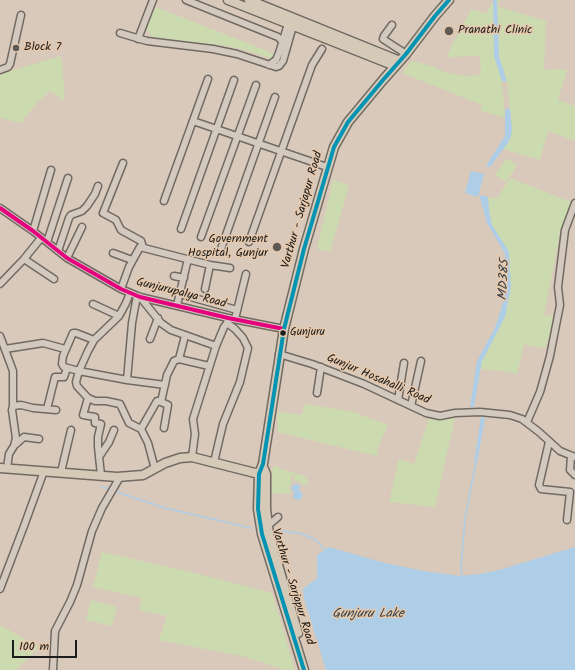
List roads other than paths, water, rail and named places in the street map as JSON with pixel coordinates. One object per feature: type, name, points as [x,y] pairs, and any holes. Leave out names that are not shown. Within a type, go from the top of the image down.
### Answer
[{"type":"main road","points":[[228,0],[291,25],[398,64]]},
{"type":"main road","name":"Varthur - Sarjapur Road","points":[[304,670],[262,534],[258,509],[263,464],[284,329],[304,249],[334,147],[348,122],[398,64],[449,0]]},
{"type":"main road","points":[[254,1],[398,64]]},
{"type":"main road","points":[[4,468],[120,477],[143,475],[165,463],[180,458],[192,457],[262,474]]},
{"type":"main road","name":"Varthur - Sarjapur Road","points":[[262,474],[269,534],[310,670]]},
{"type":"street","points":[[138,39],[153,0]]},
{"type":"street","points":[[186,0],[278,38],[285,43]]},
{"type":"street","points":[[0,70],[8,67],[10,64],[21,15]]},
{"type":"street","points":[[120,33],[147,41],[213,49],[237,54],[269,65],[276,60],[285,43],[291,25]]},
{"type":"street","points":[[392,25],[383,39],[406,54]]},
{"type":"street","points":[[249,242],[312,65],[322,48]]},
{"type":"street","points":[[164,201],[208,79]]},
{"type":"street","points":[[181,229],[234,80]]},
{"type":"street","points":[[201,237],[256,85]]},
{"type":"street","points":[[221,250],[275,97]]},
{"type":"street","points":[[193,121],[327,167]]},
{"type":"street","points":[[123,163],[104,213],[116,220],[121,230],[141,241],[143,247]]},
{"type":"street","points":[[33,231],[51,170]]},
{"type":"street","points":[[47,242],[68,178]]},
{"type":"street","points":[[58,251],[69,218],[71,215],[82,211],[87,206],[95,194],[98,186]]},
{"type":"street","points":[[527,422],[540,392],[550,356],[560,305],[558,287],[565,230],[575,203]]},
{"type":"street","name":"Gunjurupalya Road","points":[[0,208],[33,231],[67,258],[130,293],[230,320],[284,329]]},
{"type":"street","points":[[67,258],[82,227]]},
{"type":"street","points":[[0,284],[24,259],[41,238]]},
{"type":"street","points":[[121,289],[132,260],[140,247],[210,265],[230,268]]},
{"type":"street","points":[[113,253],[132,260]]},
{"type":"street","points":[[24,259],[54,279]]},
{"type":"street","points":[[177,305],[188,259]]},
{"type":"street","points":[[205,289],[210,265]]},
{"type":"street","points":[[192,457],[195,434],[193,420],[216,346],[224,327],[237,310],[246,274]]},
{"type":"street","points":[[174,276],[184,278]]},
{"type":"street","points":[[130,293],[119,316],[94,340],[79,371],[76,382],[77,386],[88,398],[120,404],[129,423],[141,429],[148,443],[155,469]]},
{"type":"street","points":[[180,294],[237,310]]},
{"type":"street","points":[[126,380],[134,306],[139,296],[161,323],[171,330],[216,346]]},
{"type":"street","points":[[126,303],[134,306]]},
{"type":"street","points":[[92,304],[119,316]]},
{"type":"street","points":[[150,339],[158,318]]},
{"type":"street","points":[[214,462],[226,415],[240,382],[248,348],[243,338],[230,320]]},
{"type":"street","points":[[94,340],[74,333],[65,349],[62,364],[67,368],[79,371],[126,380],[165,385]]},
{"type":"street","points":[[0,336],[13,371],[12,410],[16,434],[14,446]]},
{"type":"street","points":[[179,359],[185,336]]},
{"type":"street","points":[[5,349],[43,343],[65,349]]},
{"type":"street","name":"Gunjur Hosahalli Road","points":[[280,354],[321,367],[364,384],[426,413],[440,416],[455,412],[472,411],[510,415],[527,422],[548,442],[560,451],[573,457]]},
{"type":"street","points":[[161,402],[167,375],[174,361],[179,359],[209,366]]},
{"type":"street","points":[[411,406],[421,361]]},
{"type":"street","points":[[398,400],[404,363]]},
{"type":"street","points":[[317,393],[321,367]]},
{"type":"street","points":[[46,410],[55,377],[64,377],[67,368]]},
{"type":"street","points":[[88,398],[83,415],[96,417],[94,423],[101,424],[98,437],[101,476]]},
{"type":"street","points":[[141,429],[156,401],[168,405],[164,428]]},
{"type":"street","points":[[13,406],[21,405],[46,410],[56,410]]},
{"type":"street","points":[[61,472],[71,430]]},
{"type":"street","points":[[99,457],[109,442],[114,430]]},
{"type":"street","points":[[4,468],[9,454],[14,446],[24,437],[39,439]]},
{"type":"street","points":[[548,442],[540,485],[541,488],[572,492],[567,520]]},
{"type":"street","points":[[573,457],[570,470],[575,475]]},
{"type":"street","points":[[0,589],[44,471]]},
{"type":"street","points":[[53,670],[55,631],[77,585],[92,531],[102,508],[120,477]]},
{"type":"street","points":[[267,522],[272,523],[278,517]]},
{"type":"water","points":[[493,0],[497,0],[499,56],[507,82],[502,81],[494,56]]},
{"type":"water","points":[[505,109],[510,109],[512,129],[511,136],[508,143],[490,167],[486,166],[505,136]]},
{"type":"water","points":[[471,171],[484,174],[478,197],[465,193]]},
{"type":"water","points":[[481,195],[488,197],[492,225],[509,252],[511,287],[505,317],[482,361],[474,407],[470,407],[477,361],[495,328],[504,300],[505,254],[487,223],[480,198]]},
{"type":"water","points":[[481,417],[485,418],[477,463],[474,463]]},
{"type":"water","points":[[296,484],[300,485],[299,490],[303,495],[301,499],[297,500],[293,498],[294,492],[291,488]]},
{"type":"water","name":"Gunjuru Lake","points":[[329,547],[385,563],[423,571],[460,576],[499,570],[575,547],[575,670],[326,670],[304,598],[303,589],[317,578],[317,555]]},
{"type":"waterway","name":"MD385","points":[[462,577],[461,566],[465,519],[476,462]]},
{"type":"waterway","points":[[101,487],[110,489]]},
{"type":"waterway","points":[[114,491],[165,508],[251,528]]},
{"type":"waterway","points":[[276,530],[303,534],[317,541],[326,551]]},
{"type":"place","name":"Pranathi Clinic","points":[[449,31]]},
{"type":"place","name":"Block 7","points":[[16,48]]},
{"type":"place","name":"Government Hospital, Gunjur","points":[[277,247]]},
{"type":"place","name":"Gunjuru","points":[[283,333]]}]
